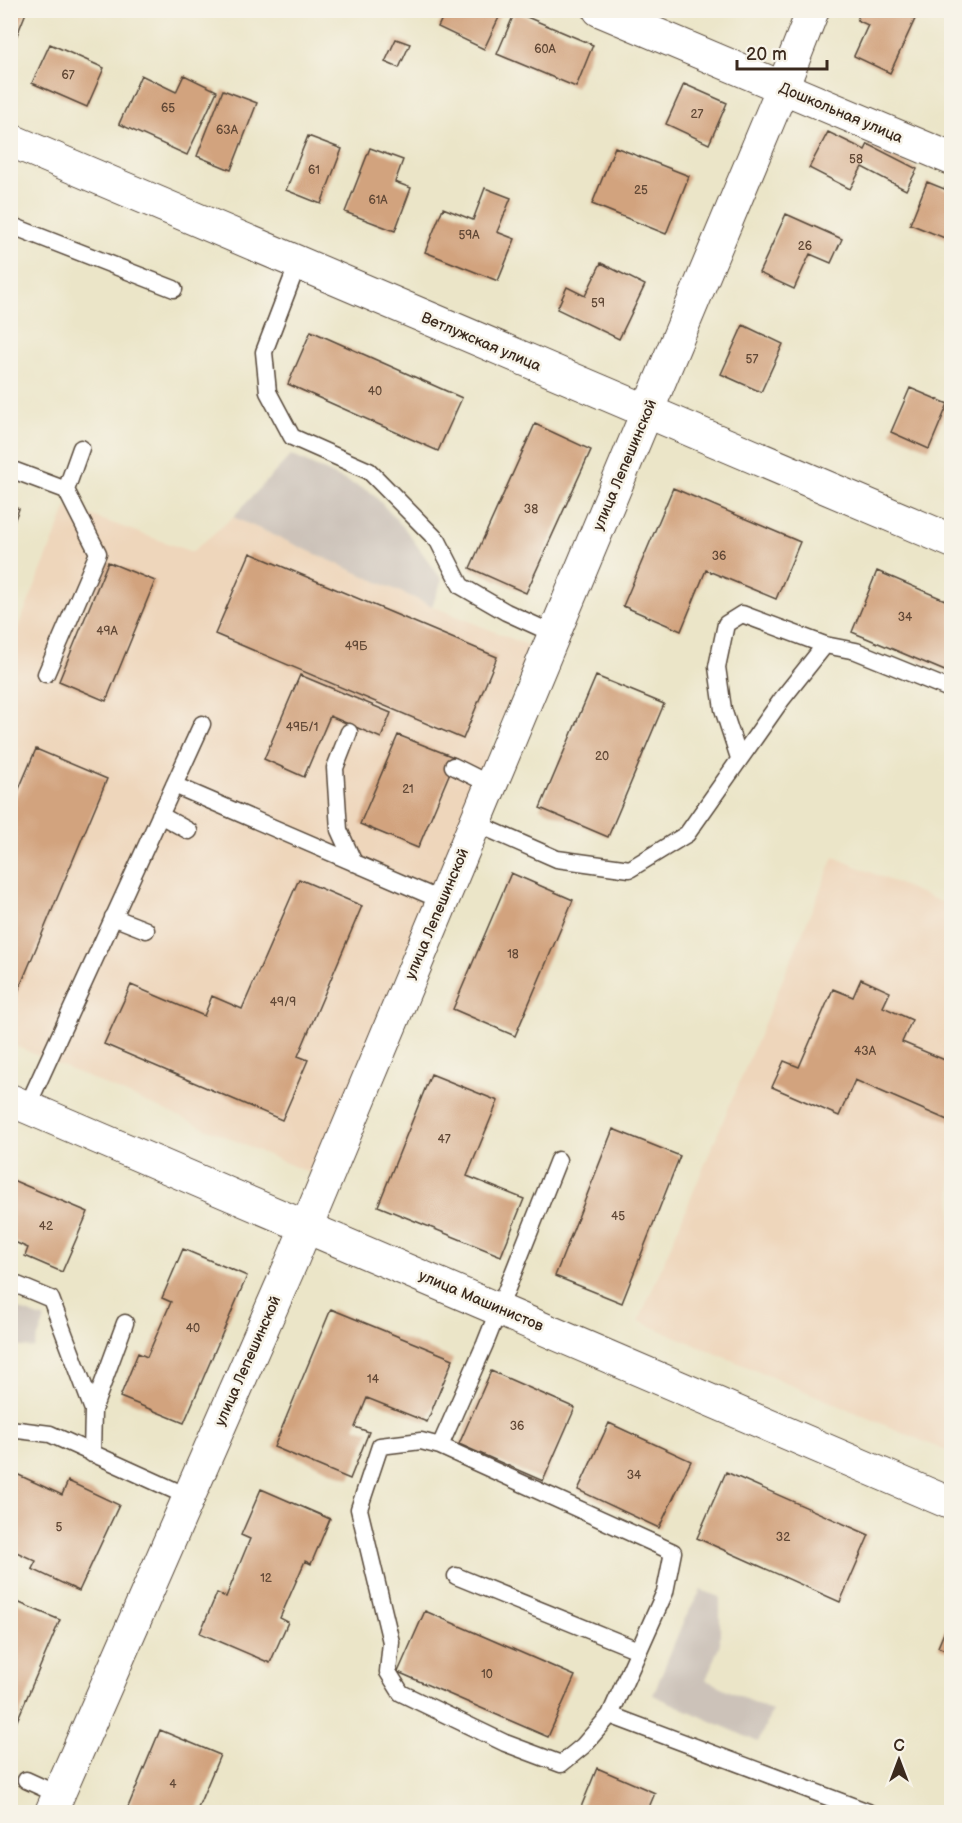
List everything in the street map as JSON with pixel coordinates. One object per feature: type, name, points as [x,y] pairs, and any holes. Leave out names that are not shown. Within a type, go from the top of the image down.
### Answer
[{"type":"main road","name":"Ветлужская улица","points":[[10,140],[951,542]]},
{"type":"street","name":"улица Лепешинской","points":[[55,1804],[307,1225],[813,10]]},
{"type":"street","name":"Дошкольная улица","points":[[604,12],[951,159]]},
{"type":"street","name":"улица Машинистов","points":[[19,1103],[951,1504]]},
{"type":"lane","points":[[10,225],[174,289]]},
{"type":"lane","points":[[298,263],[264,352],[268,392],[292,437],[369,471],[438,541],[461,586],[506,612],[554,634]]},
{"type":"lane","points":[[66,490],[81,448]]},
{"type":"lane","points":[[10,469],[66,490],[98,553],[46,674]]},
{"type":"lane","points":[[739,758],[723,709],[717,667],[726,624],[741,614],[825,645],[856,651],[951,690]]},
{"type":"lane","points":[[475,823],[557,859],[630,869],[687,834],[782,699],[825,645]]},
{"type":"lane","points":[[19,1103],[113,917],[202,724]]},
{"type":"lane","points":[[349,732],[335,768],[339,830],[354,863]]},
{"type":"lane","points":[[453,766],[491,785]]},
{"type":"lane","points":[[174,785],[442,901]]},
{"type":"lane","points":[[160,815],[189,831]]},
{"type":"lane","points":[[113,917],[146,930]]},
{"type":"lane","points":[[440,1446],[499,1308],[558,1160]]},
{"type":"lane","points":[[10,1282],[51,1299],[93,1410]]},
{"type":"lane","points":[[92,1454],[93,1410],[125,1323]]},
{"type":"lane","points":[[10,1429],[50,1434],[189,1497]]},
{"type":"lane","points":[[421,1441],[440,1446],[673,1552],[665,1592],[610,1715],[584,1746],[561,1764],[505,1743],[400,1693],[388,1672],[390,1642],[359,1509],[380,1446],[421,1441]]},
{"type":"lane","points":[[456,1576],[638,1650]]},
{"type":"lane","points":[[610,1715],[868,1812]]},
{"type":"lane","points":[[26,1780],[55,1804]]},
{"type":"shaded area","points":[[291,455],[372,493],[405,529],[442,580],[432,606],[233,517]]},
{"type":"shaded area","points":[[67,507],[192,552],[233,517],[432,606],[532,647],[314,1175],[11,1044],[11,645]]},
{"type":"shaded area","points":[[834,857],[951,906],[951,1453],[639,1321]]},
{"type":"shaded area","points":[[10,1306],[45,1319],[34,1348],[11,1346]]},
{"type":"shaded area","points":[[701,1590],[720,1597],[720,1643],[706,1680],[772,1711],[758,1742],[653,1695],[683,1622]]},
{"type":"building","points":[[10,10],[27,10],[11,50],[10,50]]},
{"type":"building","points":[[446,10],[502,11],[484,49],[438,27]]},
{"type":"building","points":[[861,10],[898,10],[915,19],[890,73],[854,56],[868,25],[857,20]]},
{"type":"building","points":[[515,12],[593,45],[576,87],[497,54]]},
{"type":"building","points":[[396,39],[410,44],[399,68],[385,62]]},
{"type":"building","points":[[50,44],[104,68],[87,107],[32,83]]},
{"type":"building","points":[[141,75],[176,92],[184,75],[217,91],[187,155],[119,124]]},
{"type":"building","points":[[684,84],[727,103],[709,144],[666,124]]},
{"type":"building","points":[[223,90],[257,103],[231,170],[197,156]]},
{"type":"building","points":[[828,132],[865,150],[868,144],[917,169],[906,190],[862,167],[850,189],[809,168]]},
{"type":"building","points":[[308,136],[342,149],[321,204],[286,190]]},
{"type":"building","points":[[615,147],[689,176],[666,234],[592,204]]},
{"type":"building","points":[[370,148],[403,160],[395,182],[411,188],[395,231],[345,212]]},
{"type":"building","points":[[927,182],[952,192],[952,241],[910,224]]},
{"type":"building","points":[[485,188],[511,198],[497,232],[515,239],[498,281],[425,252],[443,208],[473,220]]},
{"type":"building","points":[[786,214],[842,239],[831,263],[810,254],[794,289],[759,273]]},
{"type":"building","points":[[601,263],[645,285],[619,339],[557,309],[567,287],[585,296]]},
{"type":"building","points":[[743,325],[783,344],[761,392],[721,374]]},
{"type":"building","points":[[311,331],[462,398],[438,451],[288,384]]},
{"type":"building","points":[[910,388],[948,404],[929,449],[891,432]]},
{"type":"building","points":[[535,424],[591,450],[526,593],[470,568]]},
{"type":"building","points":[[673,488],[800,542],[776,599],[706,570],[681,631],[623,606]]},
{"type":"building","points":[[10,505],[19,509],[11,529],[10,529]]},
{"type":"building","points":[[250,553],[497,657],[463,739],[215,634]]},
{"type":"building","points":[[108,562],[155,581],[106,701],[59,681]]},
{"type":"building","points":[[877,571],[952,603],[952,674],[852,632]]},
{"type":"building","points":[[300,675],[391,713],[381,738],[330,716],[304,777],[264,759]]},
{"type":"building","points":[[596,676],[664,704],[608,837],[540,808]]},
{"type":"building","points":[[398,735],[456,758],[418,848],[360,824]]},
{"type":"building","points":[[36,749],[107,779],[11,1008],[10,810]]},
{"type":"building","points":[[511,873],[573,900],[515,1036],[453,1009]]},
{"type":"building","points":[[299,879],[362,906],[298,1056],[308,1060],[282,1120],[104,1044],[131,985],[204,1016],[212,996],[242,1009]]},
{"type":"building","points":[[861,979],[890,992],[883,1007],[912,1020],[902,1042],[952,1063],[952,1122],[855,1080],[839,1116],[772,1087],[784,1061],[799,1067],[833,989],[853,997]]},
{"type":"building","points":[[431,1074],[498,1101],[467,1176],[524,1199],[501,1256],[378,1206]]},
{"type":"building","points":[[613,1129],[680,1156],[622,1303],[555,1276]]},
{"type":"building","points":[[10,1179],[88,1212],[62,1272],[25,1256],[28,1248],[10,1240]]},
{"type":"building","points":[[183,1249],[247,1276],[184,1423],[120,1397],[138,1353],[147,1357],[171,1302],[162,1298]]},
{"type":"building","points":[[331,1309],[453,1359],[427,1422],[367,1398],[355,1427],[369,1432],[350,1479],[274,1447]]},
{"type":"building","points":[[491,1371],[575,1408],[543,1481],[459,1444]]},
{"type":"building","points":[[609,1423],[691,1461],[659,1528],[578,1490]]},
{"type":"building","points":[[10,1471],[62,1495],[68,1481],[119,1505],[79,1591],[32,1569],[36,1561],[10,1549]]},
{"type":"building","points":[[726,1472],[869,1535],[840,1602],[697,1538]]},
{"type":"building","points":[[261,1489],[330,1519],[311,1564],[305,1561],[280,1618],[288,1622],[270,1663],[200,1633],[217,1593],[226,1597],[250,1539],[241,1535]]},
{"type":"building","points":[[10,1599],[60,1620],[16,1723],[10,1721]]},
{"type":"building","points":[[425,1611],[575,1676],[548,1737],[398,1672]]},
{"type":"building","points":[[952,1616],[952,1653],[938,1647]]},
{"type":"building","points":[[160,1730],[220,1755],[196,1812],[126,1812]]},
{"type":"building","points":[[597,1768],[655,1793],[647,1812],[579,1812]]}]
